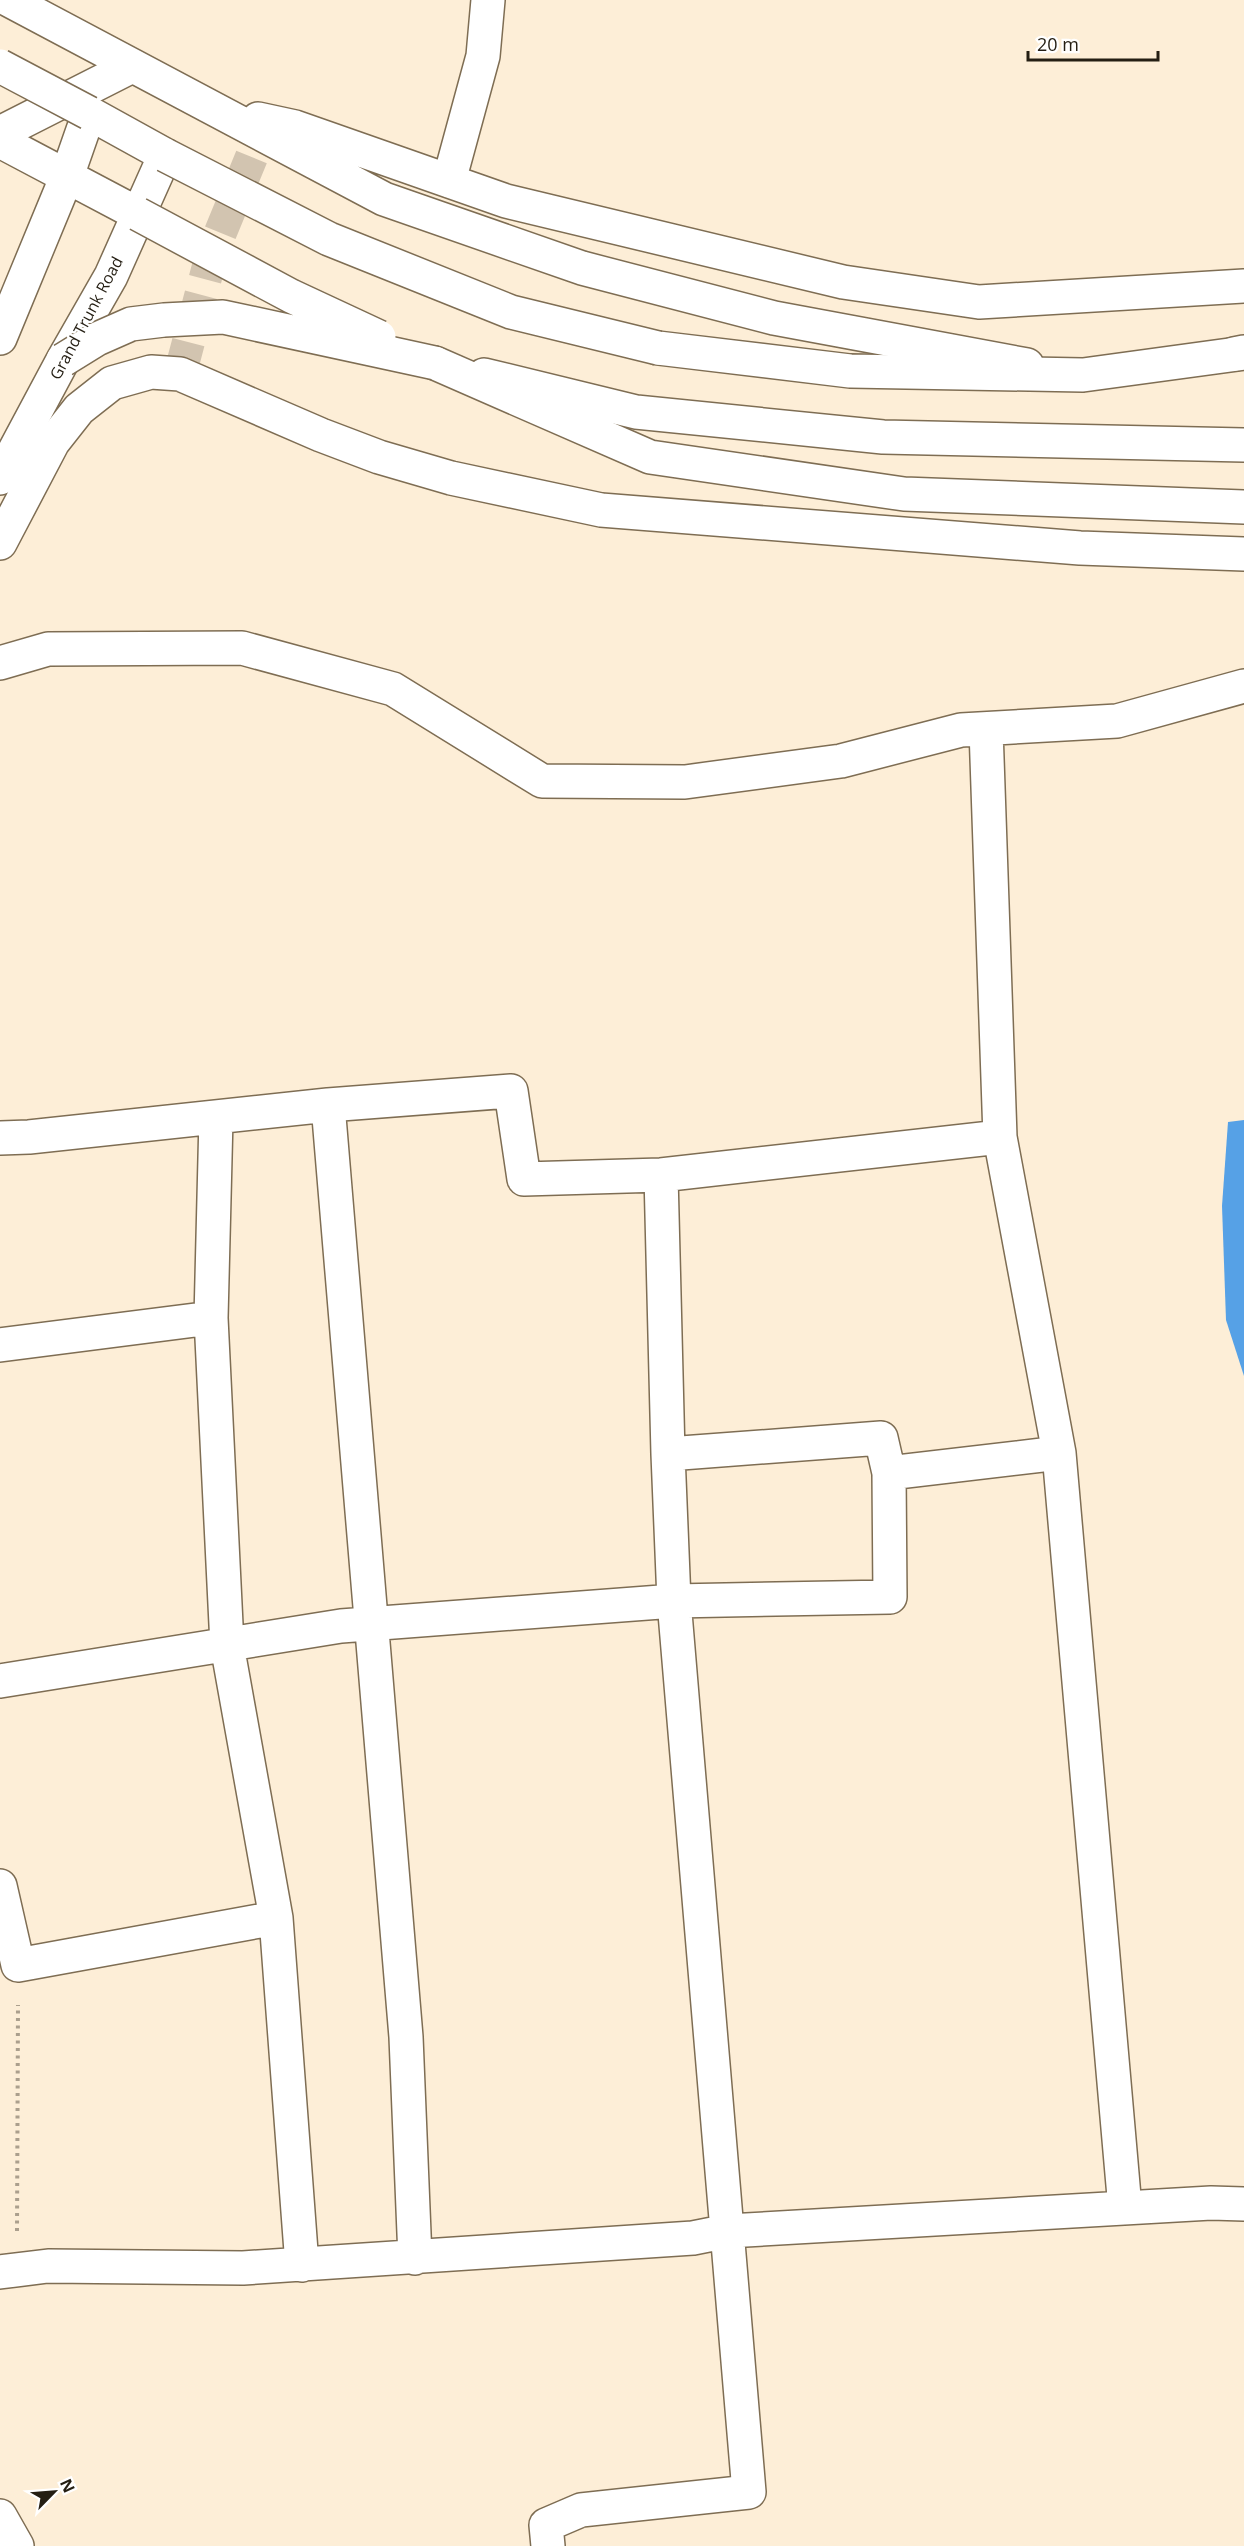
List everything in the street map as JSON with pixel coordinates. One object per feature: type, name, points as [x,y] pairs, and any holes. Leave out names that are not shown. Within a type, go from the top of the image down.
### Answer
[{"type":"main road","points":[[9,0],[384,199],[582,268],[774,318],[1083,375]]},
{"type":"main road","points":[[449,181],[483,56],[488,0]]},
{"type":"main road","points":[[0,66],[165,155],[329,238],[511,312],[658,348],[850,371],[1083,375],[1241,353]]},
{"type":"main road","points":[[0,133],[132,66]]},
{"type":"main road","points":[[212,109],[295,127],[506,201],[843,282],[979,302],[1244,286]]},
{"type":"main road","points":[[0,338],[67,176],[89,113]]},
{"type":"main road","points":[[0,141],[291,296],[435,363],[650,457],[904,494],[1244,507]]},
{"type":"main road","name":"Grand Trunk Road","points":[[0,478],[111,276],[165,155]]},
{"type":"main road","points":[[63,360],[98,339],[131,324],[223,317],[435,363],[647,414],[884,437],[1244,445]]},
{"type":"main road","points":[[0,543],[53,442],[79,409],[112,383],[151,372],[180,374],[321,435],[390,460],[451,478],[601,510],[1080,548],[1244,554]]},
{"type":"main road","points":[[0,663],[48,649],[242,648],[393,689],[542,781],[685,782],[841,761],[961,730],[1117,721],[1244,686]]},
{"type":"main road","points":[[986,729],[1000,1137],[1059,1453],[1125,2208]]},
{"type":"main road","points":[[0,1138],[328,1105],[511,1091],[525,1179],[661,1175],[1000,1137]]},
{"type":"main road","points":[[328,1105],[406,2037],[415,2258]]},
{"type":"main road","points":[[216,1118],[211,1318],[227,1644],[276,1918],[302,2265]]},
{"type":"main road","points":[[548,2546],[546,2525],[581,2510],[749,2492],[674,1601],[661,1175]]},
{"type":"main road","points":[[0,1345],[211,1318]]},
{"type":"main road","points":[[0,1681],[341,1626],[674,1601],[890,1597],[888,1473],[881,1438],[668,1454]]},
{"type":"main road","points":[[888,1473],[1059,1453]]},
{"type":"main road","points":[[0,1886],[18,1965],[276,1918]]},
{"type":"main road","points":[[8,2271],[48,2266],[243,2268],[302,2265],[693,2238],[728,2231],[1125,2208],[1244,2204]]},
{"type":"main road","points":[[0,2516],[17,2546]]},
{"type":"path","points":[[8,2271],[18,1965]]},
{"type":"water","points":[[1244,1120],[1244,1376],[1226,1320],[1222,1206],[1228,1122]]},
{"type":"tunnel","points":[[180,374],[212,253],[261,134]]}]
